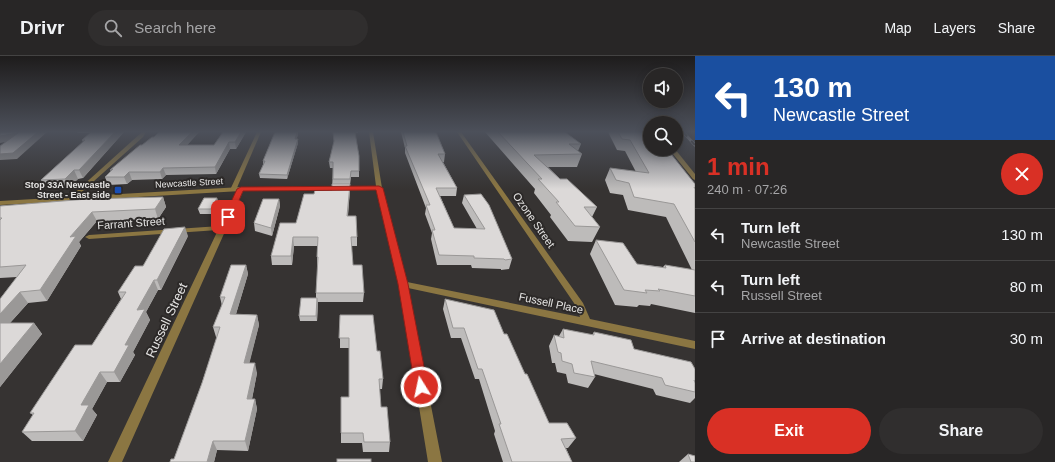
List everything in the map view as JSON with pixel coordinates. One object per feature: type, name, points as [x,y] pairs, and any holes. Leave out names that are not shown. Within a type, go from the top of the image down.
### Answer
[{"type":"street","points":[[72,198],[124,151]]},
{"type":"street","name":"Russell Street","points":[[115,462],[223,228],[252,151]]},
{"type":"street","points":[[374,151],[379,188],[403,284],[435,462]]},
{"type":"street","name":"Ozone Street","points":[[472,151],[580,305],[586,322]]},
{"type":"street","points":[[678,156],[695,178]]},
{"type":"street","name":"Newcastle Street","points":[[0,203],[237,190],[379,188]]},
{"type":"street","points":[[2,211],[12,202]]},
{"type":"street","name":"Farrant Street","points":[[89,237],[223,228]]},
{"type":"street","name":"Fussell Place","points":[[403,284],[695,345]]},
{"type":"building","points":[[0,151],[15,151],[13,153],[0,154]]},
{"type":"building","points":[[73,151],[97,151],[79,170],[74,170],[65,179],[41,180]]},
{"type":"building","points":[[133,151],[224,151],[215,167],[163,168],[160,172],[129,172],[124,177],[105,177],[113,169],[110,170]]},
{"type":"building","points":[[267,151],[294,151],[287,175],[259,174],[265,161],[263,161]]},
{"type":"building","points":[[332,151],[358,151],[359,171],[351,171],[350,179],[333,179],[333,162],[329,162]]},
{"type":"building","points":[[407,151],[444,151],[445,154],[438,154],[457,188],[436,188],[454,228],[485,229],[464,195],[481,194],[489,205],[512,259],[505,260],[474,258],[474,256],[439,255],[432,230],[435,230],[426,205],[430,205]]},
{"type":"building","points":[[516,151],[578,151],[582,154],[534,155],[560,179],[567,179],[597,207],[584,207],[600,227],[575,226],[556,202],[559,202],[538,179],[542,179]]},
{"type":"building","points":[[636,151],[643,151],[643,156],[673,156],[695,184],[695,242],[674,204],[634,197],[629,183],[616,180],[610,168],[649,173]]},
{"type":"building","points":[[332,184],[350,184],[347,216],[356,216],[357,237],[351,237],[353,265],[362,265],[364,293],[316,293],[318,237],[293,237],[291,256],[271,256],[280,223],[296,223],[304,194],[314,194],[315,190],[332,190]]},
{"type":"building","points":[[163,197],[155,209],[92,212],[70,237],[76,236],[40,290],[20,292],[0,314],[0,299],[26,265],[0,267],[0,220],[2,218],[0,218],[0,206],[88,199]]},
{"type":"building","points":[[204,198],[217,198],[211,209],[198,209]]},
{"type":"building","points":[[263,199],[279,199],[271,228],[254,223]]},
{"type":"building","points":[[185,227],[157,280],[154,280],[137,310],[145,309],[125,345],[129,345],[114,372],[100,372],[81,405],[89,405],[75,431],[22,432],[34,413],[30,413],[75,345],[92,345],[126,292],[118,292],[135,266],[143,266],[164,229]]},
{"type":"building","points":[[596,240],[623,243],[637,264],[666,268],[665,265],[695,270],[695,296],[658,289],[660,291],[645,290],[647,293],[624,290]]},
{"type":"building","points":[[231,265],[246,265],[230,314],[257,315],[244,363],[255,363],[247,399],[255,399],[245,441],[213,441],[207,462],[170,462],[171,459],[174,459],[202,383],[220,327],[213,327],[225,297],[220,297]]},
{"type":"building","points":[[301,298],[317,298],[316,316],[299,316]]},
{"type":"building","points":[[445,299],[494,310],[504,334],[507,334],[525,374],[527,374],[549,423],[567,423],[576,438],[561,439],[572,462],[512,462],[482,369],[478,369],[464,328],[453,328]]},
{"type":"building","points":[[340,315],[373,315],[377,351],[380,351],[383,379],[379,379],[381,407],[387,407],[390,442],[364,442],[363,433],[341,433],[341,397],[349,397],[349,338],[339,338]]},
{"type":"building","points":[[0,323],[34,323],[0,364]]},
{"type":"building","points":[[563,329],[594,335],[594,332],[631,340],[634,349],[691,362],[695,369],[695,392],[665,385],[662,378],[591,361],[595,377],[574,373],[572,364],[562,361],[561,353],[558,352],[554,335],[564,338]]},
{"type":"building","points":[[688,454],[695,456],[695,462],[691,462]]},
{"type":"building","points":[[337,459],[371,459],[371,462],[337,462]]},
{"type":"place","name":"Stop 33A Newcastle Street - East side","points":[[118,190]]},
{"type":"route","points":[[228,217],[241,189],[379,188],[403,284],[421,387]]}]
